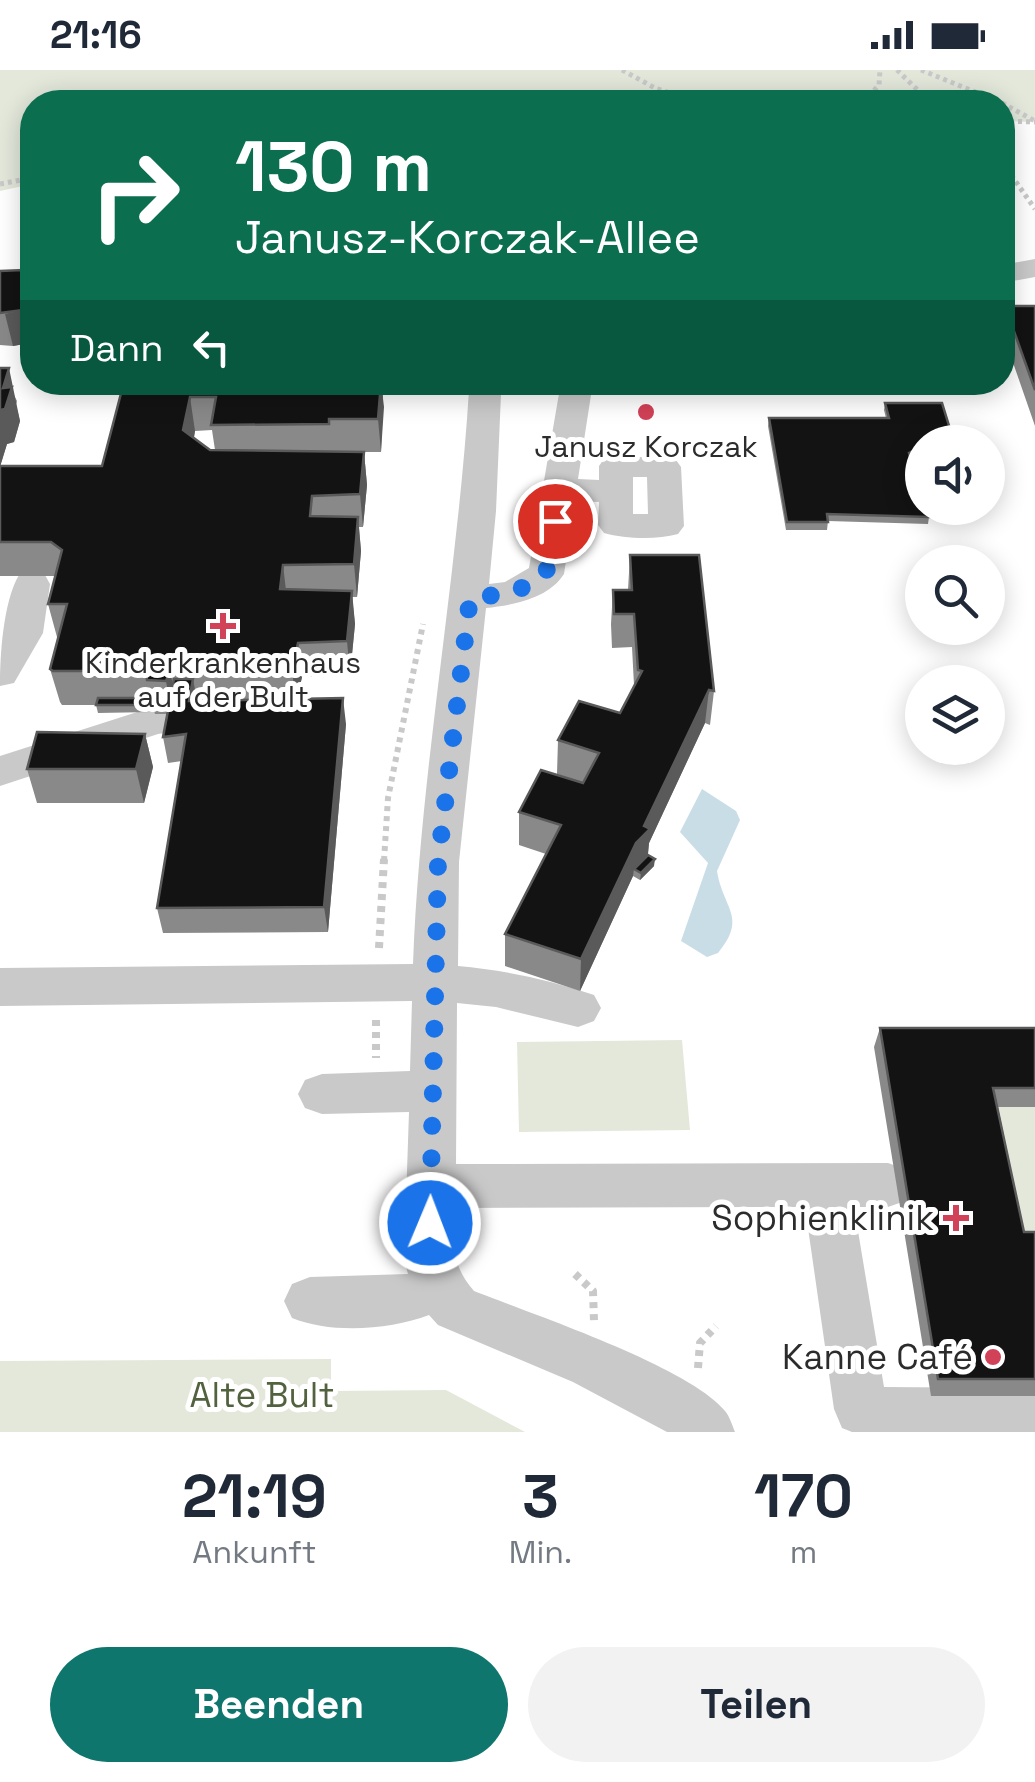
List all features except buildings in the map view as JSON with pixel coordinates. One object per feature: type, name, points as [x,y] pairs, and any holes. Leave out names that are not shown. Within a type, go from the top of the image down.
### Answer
[{"type":"street","points":[[485,395],[470,598],[438,862],[429,1260],[438,1287],[456,1308],[657,1395],[700,1421],[708,1432]]},
{"type":"street","points":[[470,598],[513,593],[546,574],[575,395]]},
{"type":"street","points":[[561,490],[616,491]]},
{"type":"street","points":[[0,672],[24,633],[32,584]]},
{"type":"street","points":[[0,772],[156,720],[196,718]]},
{"type":"street","points":[[0,986],[433,982],[496,988],[578,1008]]},
{"type":"street","points":[[322,1094],[431,1091]]},
{"type":"street","points":[[430,1186],[888,1185]]},
{"type":"street","points":[[826,1186],[862,1410],[888,1414],[1035,1416]]},
{"type":"street","points":[[310,1301],[401,1301],[438,1287]]},
{"type":"path","points":[[622,70],[661,90]]},
{"type":"path","points":[[897,70],[918,90]]},
{"type":"path","points":[[921,70],[969,90]]},
{"type":"path","points":[[1015,181],[1035,210]]},
{"type":"path","points":[[375,1094],[388,798],[424,622]]},
{"type":"path","points":[[575,1274],[594,1291],[594,1325]]},
{"type":"path","points":[[696,1384],[700,1343],[716,1326]]},
{"type":"green space","points":[[0,70],[1035,70],[1035,122],[1015,121],[1015,90],[20,90],[20,187],[0,191]]},
{"type":"green space","points":[[682,1040],[690,1130],[519,1132],[517,1042]]},
{"type":"green space","points":[[986,1107],[1035,1107],[1035,1250],[1016,1250]]},
{"type":"green space","name":"Alte Bult","points":[[331,1359],[331,1391],[446,1390],[525,1432],[0,1432],[0,1361]]},
{"type":"water","points":[[702,789],[736,811],[740,820],[717,871],[731,913],[731,930],[718,953],[707,957],[681,941],[708,863],[680,832]]},
{"type":"place","name":"Janusz Korczak","points":[[646,412]]},
{"type":"place","name":"Kinderkrankenhaus auf der Bult","points":[[223,626]]},
{"type":"place","name":"Sophienklinik","points":[[956,1218]]},
{"type":"place","name":"Kanne Café","points":[[993,1357]]},
{"type":"route","points":[[430,1223],[438,862],[470,598],[513,593],[546,574],[555,521]]}]
